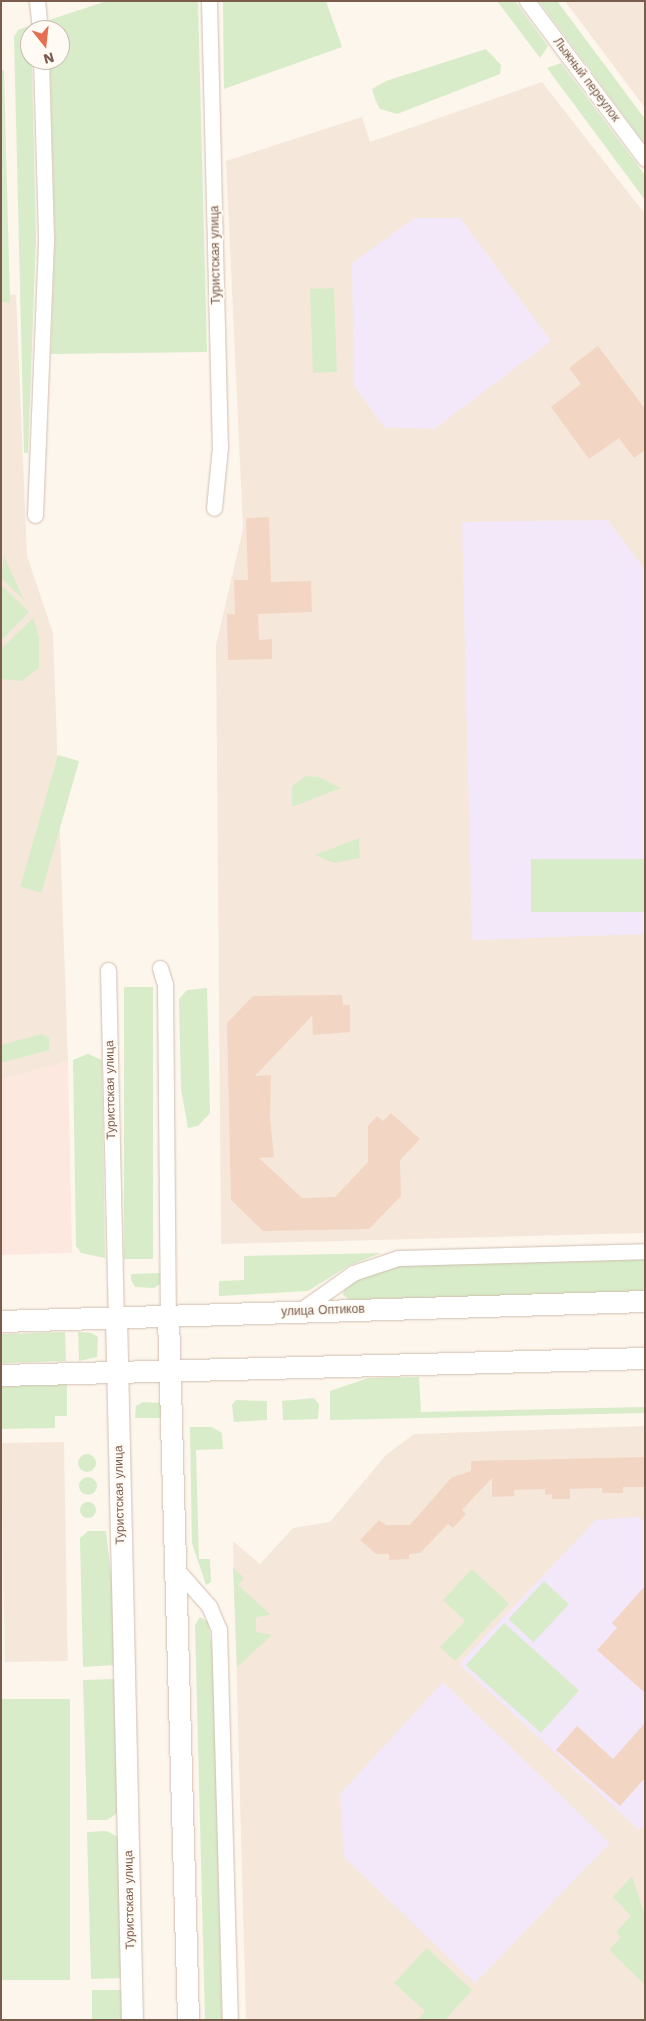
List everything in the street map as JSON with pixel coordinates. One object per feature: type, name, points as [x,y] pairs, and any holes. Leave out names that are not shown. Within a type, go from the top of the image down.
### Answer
[{"type":"street","points":[[38,1],[39,20]]},
{"type":"street","name":"Туристская улица","points":[[209,1],[220,447],[214,508]]},
{"type":"street","name":"Лыжный переулок","points":[[527,1],[645,159]]},
{"type":"street","points":[[35,514],[46,238],[41,70]]},
{"type":"street","points":[[160,968],[165,984],[168,1316],[177,1570],[188,2020]]},
{"type":"street","name":"Туристская улица","points":[[108,970],[132,2020]]},
{"type":"street","points":[[298,1312],[352,1273],[398,1258],[645,1251]]},
{"type":"street","name":"улица Оптиков","points":[[1,1321],[645,1302]]},
{"type":"street","points":[[1,1375],[645,1358]]},
{"type":"street","points":[[177,1570],[209,1606],[219,1630],[230,2020]]},
{"type":"shaded area","points":[[565,1],[645,1],[645,108]]},
{"type":"shaded area","points":[[542,82],[645,214],[645,1233],[221,1244],[216,645],[243,529],[226,161],[362,117],[370,142]]},
{"type":"shaded area","points":[[415,218],[460,218],[551,341],[434,429],[384,427],[354,386],[352,263]]},
{"type":"shaded area","points":[[1,294],[16,295],[27,556],[53,633],[68,1061],[1,1080]]},
{"type":"shaded area","points":[[608,520],[645,570],[645,934],[472,940],[462,522]]},
{"type":"shaded area","points":[[68,1061],[72,1253],[1,1255],[1,1080]]},
{"type":"shaded area","points":[[645,1426],[645,2020],[246,2020],[233,1541],[260,1564],[293,1528],[330,1522],[386,1455],[414,1434]]},
{"type":"shaded area","points":[[64,1442],[68,1661],[5,1662],[1,1443]]},
{"type":"shaded area","points":[[639,1517],[645,1522],[645,1824],[639,1830],[459,1664],[596,1520]]},
{"type":"shaded area","points":[[443,1682],[610,1843],[475,1983],[344,1857],[340,1794]]},
{"type":"green space","points":[[107,1],[198,1],[207,352],[51,354],[55,238],[50,70],[70,70],[70,20],[49,20]]},
{"type":"green space","points":[[223,1],[326,1],[342,47],[224,89]]},
{"type":"green space","points":[[497,1],[515,1],[548,46],[540,58]]},
{"type":"green space","points":[[539,1],[557,1],[645,119],[645,144]]},
{"type":"green space","points":[[20,29],[20,70],[32,70],[36,237],[28,453],[24,453],[14,37]]},
{"type":"green space","points":[[486,49],[501,65],[500,74],[397,114],[380,109],[372,89],[386,81]]},
{"type":"green space","points":[[561,63],[645,175],[645,200],[547,68]]},
{"type":"green space","points":[[1,70],[4,70],[10,303],[1,302]]},
{"type":"green space","points":[[334,288],[337,372],[313,373],[310,289]]},
{"type":"green space","points":[[4,556],[24,600],[1,578]]},
{"type":"green space","points":[[1,585],[29,612],[1,641]]},
{"type":"green space","points":[[33,618],[39,636],[39,668],[22,681],[1,679],[1,649]]},
{"type":"green space","points":[[58,755],[79,761],[41,893],[20,887]]},
{"type":"green space","points":[[306,776],[319,777],[341,788],[292,807],[292,786]]},
{"type":"green space","points":[[359,838],[360,858],[334,863],[315,855]]},
{"type":"green space","points":[[531,859],[645,859],[645,912],[531,912]]},
{"type":"green space","points":[[124,987],[153,987],[153,1259],[124,1259]]},
{"type":"green space","points":[[207,988],[210,1113],[198,1126],[188,1128],[181,1089],[179,999],[187,990]]},
{"type":"green space","points":[[42,1034],[49,1038],[49,1050],[1,1063],[1,1045]]},
{"type":"green space","points":[[88,1054],[102,1060],[105,1258],[81,1253],[76,1246],[73,1060]]},
{"type":"green space","points":[[381,1253],[348,1266],[308,1291],[219,1296],[219,1281],[244,1280],[244,1256]]},
{"type":"green space","points":[[645,1258],[645,1292],[350,1300],[343,1295],[345,1286],[358,1277],[401,1265]]},
{"type":"green space","points":[[161,1273],[160,1284],[154,1288],[135,1287],[131,1280],[131,1274]]},
{"type":"green space","points":[[65,1332],[66,1361],[2,1363],[1,1334]]},
{"type":"green space","points":[[78,1332],[92,1333],[98,1337],[97,1357],[79,1361]]},
{"type":"green space","points":[[419,1377],[421,1412],[645,1407],[645,1413],[330,1420],[330,1391],[368,1378]]},
{"type":"green space","points":[[67,1384],[67,1416],[55,1416],[55,1428],[1,1429],[1,1386]]},
{"type":"green space","points":[[314,1398],[319,1404],[318,1419],[283,1420],[282,1401]]},
{"type":"green space","points":[[236,1400],[267,1401],[267,1420],[234,1422],[232,1405]]},
{"type":"green space","points":[[143,1402],[160,1403],[164,1418],[135,1418],[136,1406]]},
{"type":"green space","points":[[190,1427],[212,1427],[222,1433],[223,1449],[196,1450],[199,1559],[210,1559],[211,1582],[206,1585],[192,1543]]},
{"type":"green space","points":[[87,1454],[93,1457],[96,1463],[93,1469],[87,1472],[81,1469],[78,1463],[81,1457]]},
{"type":"green space","points":[[88,1477],[94,1480],[97,1486],[94,1492],[88,1495],[82,1492],[79,1486],[82,1480]]},
{"type":"green space","points":[[85,1502],[91,1502],[96,1507],[94,1516],[85,1518],[80,1513],[80,1507]]},
{"type":"green space","points":[[88,1531],[106,1531],[114,1601],[115,1665],[83,1667],[80,1538]]},
{"type":"green space","points":[[233,1567],[244,1578],[238,1585],[271,1615],[256,1617],[256,1632],[272,1635],[237,1667]]},
{"type":"green space","points":[[472,1569],[509,1604],[455,1661],[440,1647],[465,1621],[443,1600]]},
{"type":"green space","points":[[544,1581],[569,1604],[533,1642],[509,1619]]},
{"type":"green space","points":[[200,1617],[208,1622],[213,1654],[222,2020],[205,2020],[195,1625]]},
{"type":"green space","points":[[504,1623],[579,1691],[541,1733],[466,1665]]},
{"type":"green space","points":[[116,1679],[119,1812],[107,1820],[87,1820],[83,1680]]},
{"type":"green space","points":[[1,1699],[70,1699],[70,1980],[1,1980]]},
{"type":"green space","points":[[107,1831],[120,1838],[124,1978],[91,1979],[87,1832]]},
{"type":"green space","points":[[632,1876],[645,1916],[645,1985],[609,1950],[621,1937],[616,1932],[631,1916],[613,1897]]},
{"type":"green space","points":[[427,1948],[472,1990],[445,2020],[417,2020],[425,2011],[394,1983]]},
{"type":"green space","points":[[92,1990],[124,1990],[124,2020],[92,2020]]},
{"type":"building","points":[[598,346],[645,409],[645,450],[634,458],[619,438],[589,459],[551,407],[581,384],[569,368]]},
{"type":"building","points":[[269,517],[271,582],[311,581],[312,612],[258,614],[259,640],[272,639],[272,659],[228,660],[227,614],[235,614],[234,580],[248,580],[246,518]]},
{"type":"building","points":[[342,995],[343,1005],[350,1005],[350,1032],[313,1035],[312,1016],[255,1076],[271,1075],[270,1118],[274,1157],[259,1158],[302,1198],[335,1197],[368,1162],[368,1126],[377,1116],[383,1121],[391,1113],[420,1139],[400,1160],[401,1196],[369,1229],[263,1231],[231,1200],[227,1023],[253,996]]},
{"type":"building","points":[[645,1457],[645,1487],[623,1487],[623,1493],[602,1493],[602,1488],[570,1489],[570,1499],[552,1499],[552,1494],[545,1495],[545,1489],[514,1490],[514,1496],[492,1497],[492,1478],[462,1510],[466,1514],[453,1528],[448,1524],[420,1553],[409,1554],[409,1559],[389,1560],[389,1554],[376,1554],[360,1540],[379,1520],[386,1525],[410,1525],[451,1478],[471,1471],[471,1461]]},
{"type":"building","points":[[645,1586],[645,1693],[597,1650],[617,1628],[612,1623]]},
{"type":"building","points":[[645,1723],[645,1778],[620,1806],[556,1750],[577,1726],[613,1759]]}]
